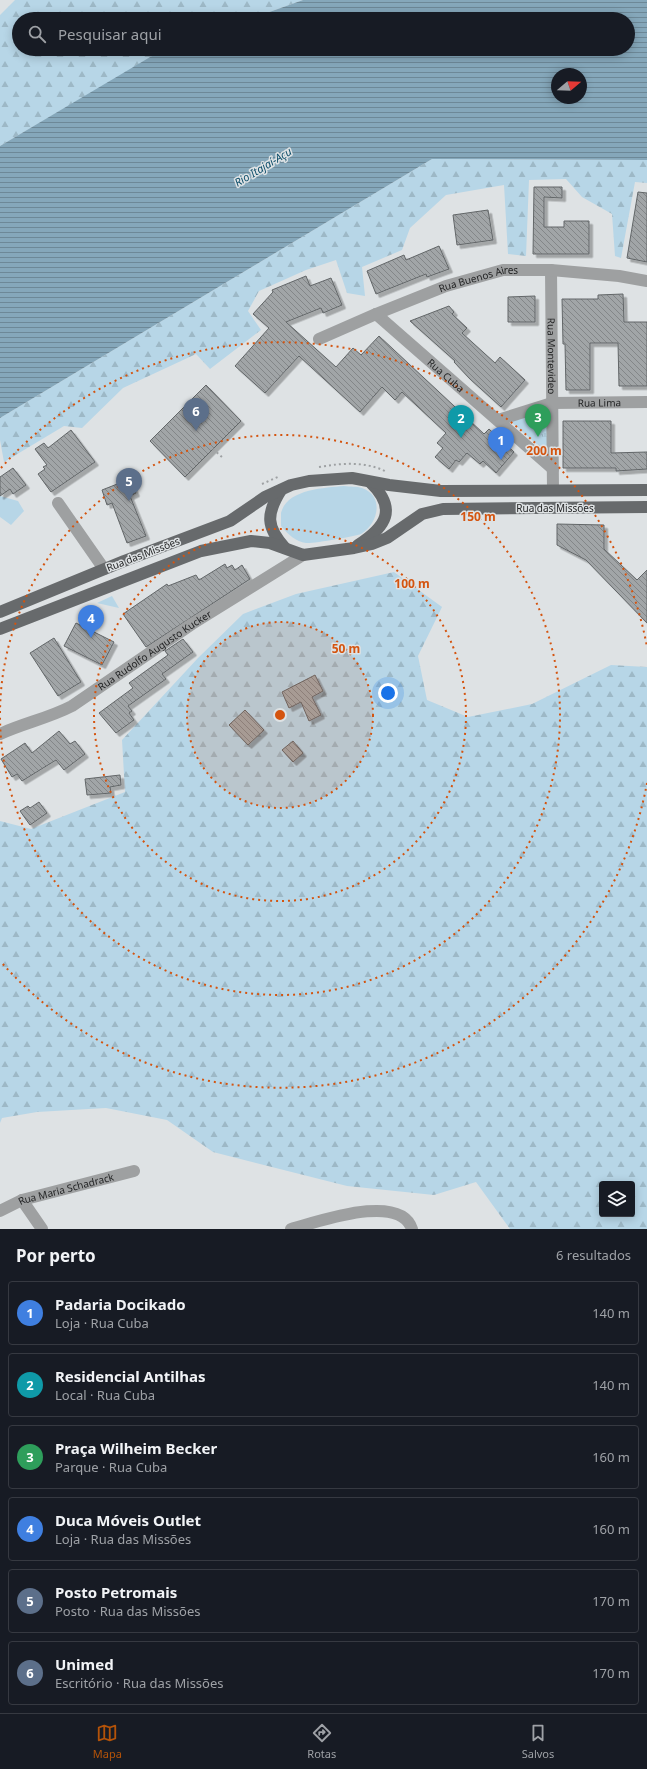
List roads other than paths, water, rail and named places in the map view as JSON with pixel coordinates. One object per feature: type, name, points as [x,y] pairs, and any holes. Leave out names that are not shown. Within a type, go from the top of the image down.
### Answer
[{"type":"main road","points":[[327,478],[352,478],[370,482],[384,499],[386,508],[384,518],[380,528],[354,548],[303,555],[288,550],[275,535],[269,518],[270,510],[281,490],[309,480],[327,478]]},
{"type":"main road","name":"Rua das Missões","points":[[370,482],[441,491],[647,490]]},
{"type":"main road","name":"Rua das Missões","points":[[0,612],[104,568],[230,521],[265,497],[281,490]]},
{"type":"main road","name":"Rua das Missões","points":[[354,548],[372,544],[387,538],[422,514],[442,508],[647,508]]},
{"type":"main road","name":"Rua das Missões","points":[[0,629],[201,551],[250,540],[270,543],[288,550]]},
{"type":"street","name":"Rua Buenos Aires","points":[[319,339],[446,286],[503,270],[551,270],[619,276],[647,281]]},
{"type":"street","name":"Rua Montevideo","points":[[551,270],[553,490]]},
{"type":"street","name":"Rua Cuba","points":[[376,314],[553,469]]},
{"type":"street","name":"Rua Lima","points":[[498,420],[552,403],[647,402]]},
{"type":"street","points":[[58,503],[104,568]]},
{"type":"street","name":"Rua Rudolfo Augusto Kucker","points":[[0,734],[21,725],[54,715],[72,706],[192,624],[303,555]]},
{"type":"street","name":"Rua Maria Schadrack","points":[[0,1211],[22,1200],[134,1171]]},
{"type":"street","points":[[22,1200],[42,1229]]},
{"type":"street","points":[[291,1229],[369,1210],[395,1212],[409,1222],[412,1229]]},
{"type":"water","name":"Rio Itajaí-Açu","points":[[303,0],[647,0],[647,160],[432,159],[0,418],[0,146],[152,56],[635,56],[635,12],[270,12]]},
{"type":"place","name":"Unimed","points":[[196,431]]},
{"type":"place","name":"Praça Wilheim Becker","points":[[538,437]]},
{"type":"place","name":"Residencial Antilhas","points":[[461,438]]},
{"type":"place","name":"Padaria Docikado","points":[[501,460]]},
{"type":"place","name":"Posto Petromais","points":[[129,501]]},
{"type":"place","name":"Duca Móveis Outlet","points":[[91,638]]}]
